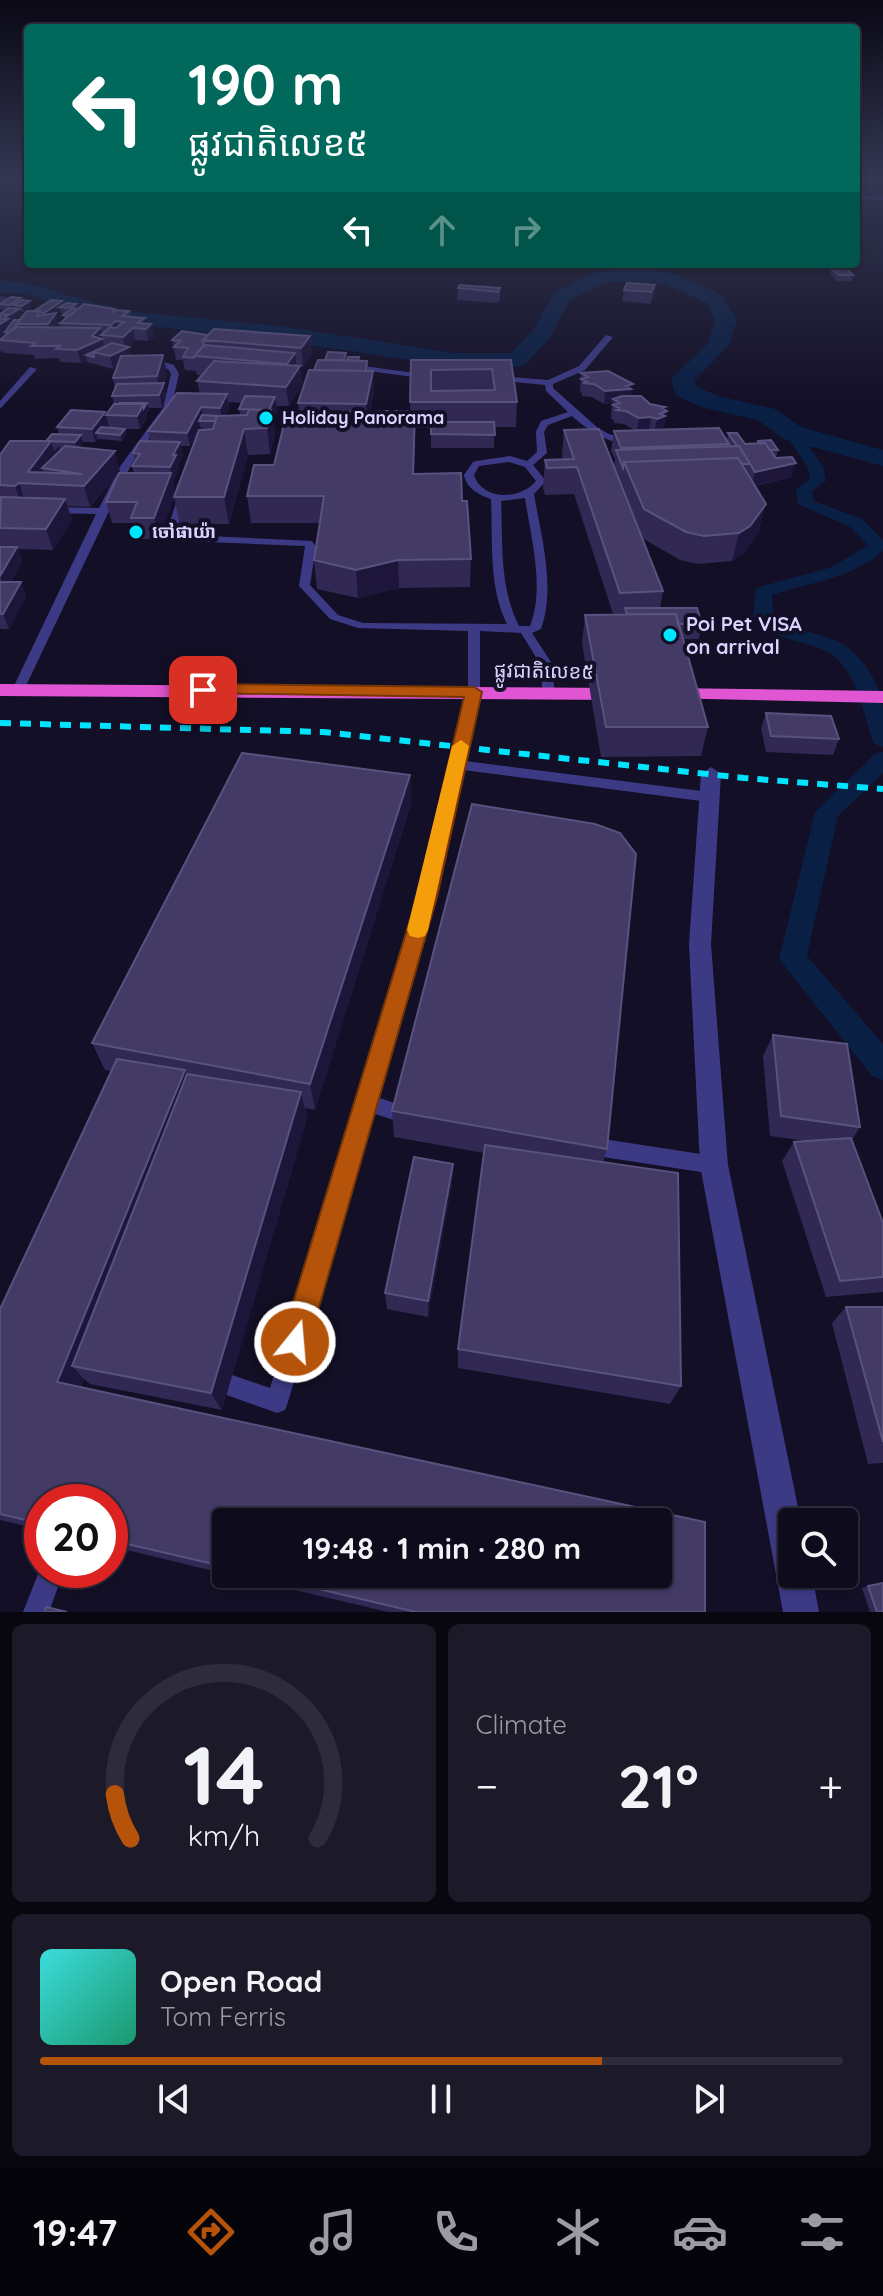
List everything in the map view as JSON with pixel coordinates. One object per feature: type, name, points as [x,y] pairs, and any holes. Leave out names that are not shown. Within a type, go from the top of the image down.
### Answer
[{"type":"highway","name":"ផ្លូវជាតិលេខ៥","points":[[9,690],[883,697]]},
{"type":"street","points":[[710,786],[700,944],[714,1165],[781,1508]]},
{"type":"street","points":[[797,1588],[801,1612]]},
{"type":"lane","points":[[480,378],[549,383],[582,368],[609,337]]},
{"type":"lane","points":[[9,690],[126,465],[167,408],[175,374],[171,367],[144,358]]},
{"type":"lane","points":[[364,368],[406,376],[432,377]]},
{"type":"lane","points":[[0,406],[5,394],[33,369]]},
{"type":"lane","points":[[549,383],[549,389],[588,427],[618,441],[633,440]]},
{"type":"lane","points":[[528,465],[542,453],[540,432],[544,423],[574,413]]},
{"type":"lane","points":[[510,459],[528,465],[541,481],[529,494],[496,498],[475,488],[470,481],[471,469],[484,461],[510,459]]},
{"type":"lane","points":[[188,482],[173,527],[177,534],[209,541],[308,543],[311,547],[304,586],[334,617],[362,626],[535,629],[539,624],[541,594],[529,494]]},
{"type":"lane","points":[[496,498],[500,587],[519,630],[545,662],[549,693]]},
{"type":"lane","points":[[44,510],[102,511]]},
{"type":"lane","points":[[229,1385],[277,1402],[427,897],[474,692],[474,628]]},
{"type":"lane","points":[[456,764],[710,786]]},
{"type":"lane","points":[[368,1103],[400,1113]]},
{"type":"lane","points":[[603,1148],[714,1165]]},
{"type":"lane","points":[[36,1612],[45,1588]]},
{"type":"building","points":[[831,268],[846,268],[853,275],[838,275]]},
{"type":"building","points":[[627,283],[655,285],[651,292],[624,290]]},
{"type":"building","points":[[460,285],[500,288],[498,292],[458,288]]},
{"type":"building","points":[[11,297],[21,298],[9,305],[0,304]]},
{"type":"building","points":[[22,300],[30,301],[22,306],[13,305]]},
{"type":"building","points":[[51,300],[62,301],[44,313],[34,311]]},
{"type":"building","points":[[67,303],[76,304],[69,308],[59,307]]},
{"type":"building","points":[[84,304],[115,309],[112,313],[116,310],[129,311],[122,316],[145,318],[138,323],[151,324],[146,329],[133,328],[123,337],[101,335],[110,327],[116,328],[124,322],[116,321],[111,325],[60,323]]},
{"type":"building","points":[[9,308],[19,309],[9,315],[0,314]]},
{"type":"building","points":[[73,308],[78,309],[70,316],[63,315]]},
{"type":"building","points":[[27,311],[40,311],[37,316],[56,313],[48,324],[16,324]]},
{"type":"building","points":[[0,314],[8,315],[4,319],[8,319],[0,324]]},
{"type":"building","points":[[14,320],[20,320],[17,327],[5,332]]},
{"type":"building","points":[[15,327],[100,328],[92,336],[102,339],[77,350],[0,340]]},
{"type":"building","points":[[214,329],[310,336],[301,348],[203,340]]},
{"type":"building","points":[[182,331],[208,335],[194,358],[183,357],[188,348],[174,347],[180,341],[172,340]]},
{"type":"building","points":[[112,343],[129,347],[110,356],[93,352]]},
{"type":"building","points":[[204,345],[295,353],[287,364],[194,356]]},
{"type":"building","points":[[328,352],[346,353],[344,360],[325,360]]},
{"type":"building","points":[[163,355],[157,376],[113,378],[121,356]]},
{"type":"building","points":[[318,360],[367,361],[366,371],[314,370]]},
{"type":"building","points":[[411,360],[511,360],[517,402],[410,402]],"holes":[[[492,369],[495,390],[431,391],[431,370]]]},
{"type":"building","points":[[214,361],[300,366],[286,387],[197,381]]},
{"type":"building","points":[[309,370],[373,371],[366,404],[298,403]]},
{"type":"building","points":[[608,371],[633,384],[626,386],[631,389],[605,391],[594,384],[583,383],[587,382],[581,379],[588,377],[581,373]]},
{"type":"building","points":[[164,383],[159,395],[112,396],[117,384]]},
{"type":"building","points":[[177,393],[227,394],[220,408],[201,407],[187,433],[148,431]]},
{"type":"building","points":[[245,396],[275,397],[269,410],[239,409]]},
{"type":"building","points":[[641,396],[650,404],[665,407],[662,408],[667,411],[660,414],[665,416],[657,419],[639,418],[616,410],[619,408],[613,405],[620,403],[613,399]]},
{"type":"building","points":[[114,404],[144,404],[137,416],[106,415]]},
{"type":"building","points":[[71,410],[105,412],[92,429],[57,427]]},
{"type":"building","points":[[249,410],[271,410],[267,428],[244,429],[224,497],[174,497],[199,430],[213,429],[217,416],[247,415]]},
{"type":"building","points":[[415,411],[413,474],[461,473],[462,501],[467,501],[471,559],[398,560],[356,570],[314,560],[324,496],[247,496],[254,465],[274,465],[287,412]]},
{"type":"building","points":[[202,415],[217,416],[215,421],[199,421]]},
{"type":"building","points":[[431,422],[494,422],[495,435],[431,434]]},
{"type":"building","points":[[101,427],[125,429],[120,435],[96,433]]},
{"type":"building","points":[[719,428],[729,444],[621,448],[614,431]]},
{"type":"building","points":[[599,429],[663,591],[620,593],[577,467],[547,468],[545,460],[574,459],[564,430]]},
{"type":"building","points":[[728,433],[737,433],[745,444],[765,443],[776,458],[792,457],[796,463],[755,472]]},
{"type":"building","points":[[52,434],[81,435],[75,442],[46,441]]},
{"type":"building","points":[[771,440],[778,450],[770,450],[765,443],[758,441]]},
{"type":"building","points":[[10,441],[51,441],[28,472],[82,474],[42,468],[65,446],[115,451],[84,486],[0,485],[0,455]]},
{"type":"building","points":[[140,441],[180,442],[170,467],[132,466],[140,454],[133,453]]},
{"type":"building","points":[[739,446],[750,464],[742,464],[738,458],[624,462],[623,468],[616,450]]},
{"type":"building","points":[[738,458],[766,504],[750,526],[739,533],[704,536],[686,532],[644,509],[624,462]]},
{"type":"building","points":[[119,473],[171,473],[154,518],[131,518],[137,502],[106,502]]},
{"type":"building","points":[[1,497],[65,499],[46,529],[0,528]]},
{"type":"building","points":[[0,547],[17,547],[0,576]]},
{"type":"building","points":[[0,582],[21,582],[3,614],[0,614]]},
{"type":"building","points":[[625,608],[697,608],[702,624],[678,624],[676,614],[627,614]]},
{"type":"building","points":[[676,614],[708,727],[606,727],[585,615]]},
{"type":"building","points":[[766,713],[831,716],[839,739],[771,736]]},
{"type":"building","points":[[242,753],[410,775],[310,1084],[92,1043]]},
{"type":"building","points":[[472,804],[595,824],[620,833],[636,854],[607,1149],[392,1111]]},
{"type":"building","points":[[773,1035],[847,1044],[860,1127],[781,1116]]},
{"type":"building","points":[[117,1059],[185,1070],[57,1382],[640,1508],[212,1508],[212,1564],[128,1544],[128,1484],[24,1484],[24,1520],[0,1514],[0,1309]]},
{"type":"building","points":[[187,1074],[301,1092],[211,1393],[72,1366]]},
{"type":"building","points":[[851,1138],[883,1223],[883,1277],[840,1281],[794,1142]]},
{"type":"building","points":[[485,1145],[678,1173],[681,1386],[458,1349]]},
{"type":"building","points":[[414,1157],[453,1164],[428,1301],[385,1293]]},
{"type":"building","points":[[846,1307],[883,1307],[883,1442]]},
{"type":"building","points":[[672,1515],[705,1522],[705,1612],[416,1612],[314,1588],[672,1588]]},
{"type":"building","points":[[883,1583],[883,1612],[877,1612],[868,1586]]},
{"type":"building","points":[[46,1607],[67,1612],[45,1612]]},
{"type":"waterway","points":[[0,287],[24,288],[122,317],[279,333],[455,360],[517,360],[542,333],[562,296],[604,276],[634,274],[666,277],[715,299],[726,320],[718,345],[683,379],[684,390],[710,402],[766,414],[792,433],[883,458]]},
{"type":"waterway","points":[[792,433],[815,466],[818,481],[804,489],[806,504],[856,523],[878,546],[866,557],[839,570],[763,592],[763,618],[786,631],[827,644],[849,659],[870,698],[883,739]]},
{"type":"waterway","points":[[883,760],[827,812],[793,959],[883,1066]]},
{"type":"railway","points":[[0,723],[323,732],[744,778],[883,789]]},
{"type":"slow traffic","points":[[418,930],[461,746]]},
{"type":"place","name":"Holiday Panorama","points":[[266,418]]},
{"type":"place","name":"ចៅផាយ៉ា","points":[[136,532]]},
{"type":"place","name":"Poi Pet VISA on arrival","points":[[670,635]]},
{"type":"route","points":[[203,690],[474,692],[427,897],[295,1342]]}]
